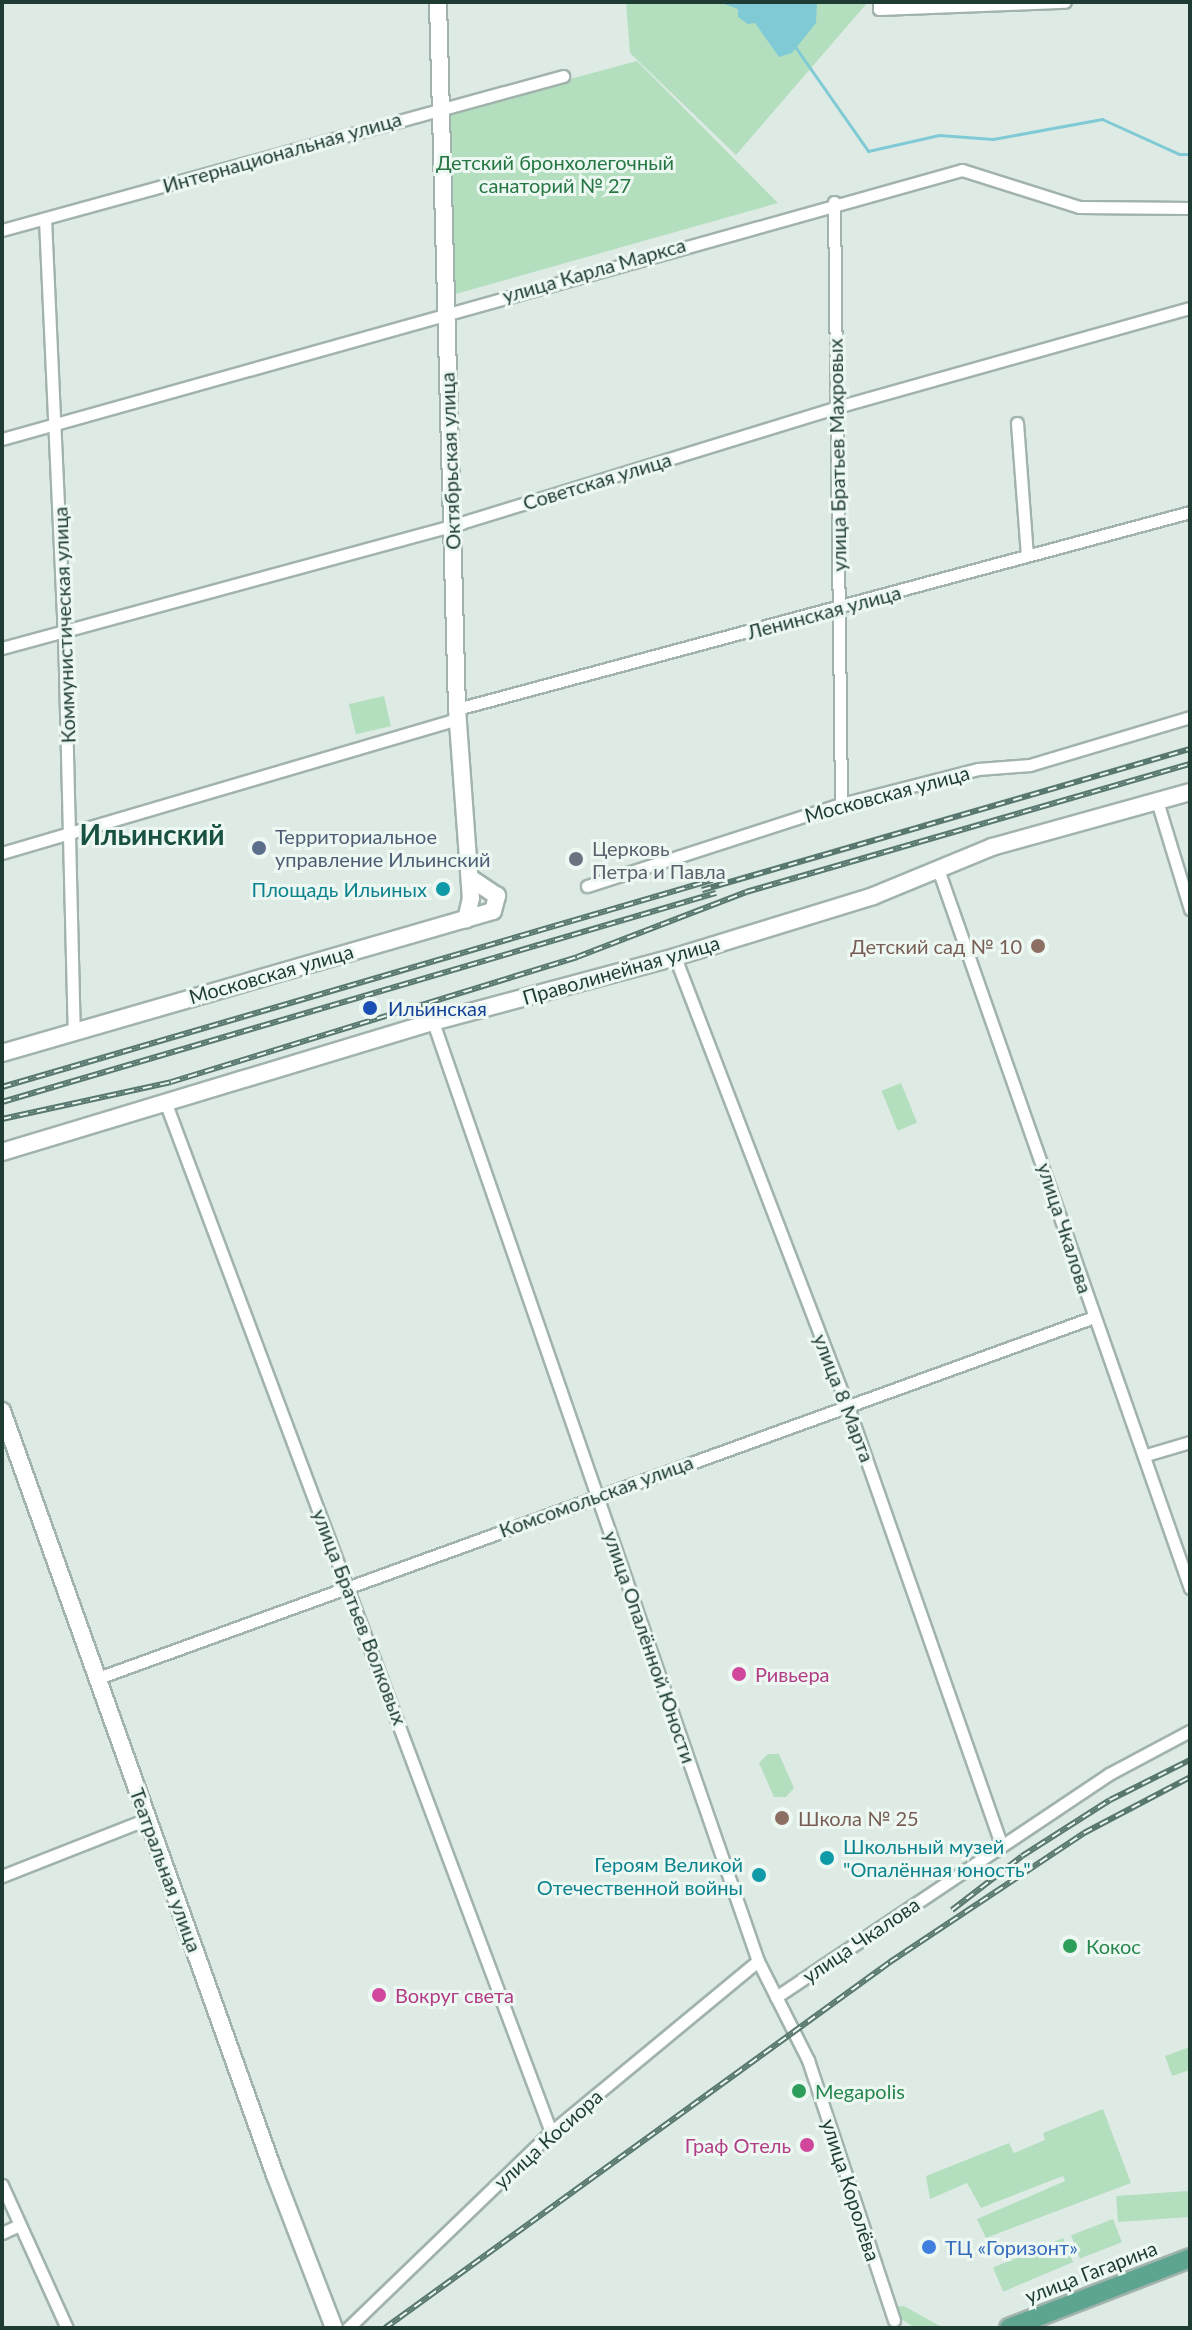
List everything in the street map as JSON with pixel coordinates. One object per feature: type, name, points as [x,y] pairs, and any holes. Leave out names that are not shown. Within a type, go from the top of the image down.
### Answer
[{"type":"main road","name":"Октябрьская улица","points":[[438,2],[457,714],[470,878],[466,919]]},
{"type":"main road","name":"Праволинейная улица","points":[[2,1152],[433,1022],[675,957],[873,896],[992,847],[1190,792]]},
{"type":"main road","name":"Московская улица","points":[[2,1053],[493,911],[498,900],[470,878]]},
{"type":"main road","name":"Театральная улица","points":[[2,1411],[147,1819],[334,2328]]},
{"type":"main road","name":"улица Гагарина","points":[[1009,2328],[1190,2258]]},
{"type":"street","points":[[879,6],[1065,2]]},
{"type":"street","name":"Интернациональная улица","points":[[2,230],[563,76]]},
{"type":"street","name":"улица Карла Маркса","points":[[2,439],[834,202],[962,170],[1079,207],[1190,208]]},
{"type":"street","name":"улица Братьев Махровых","points":[[834,202],[841,804]]},
{"type":"street","name":"Коммунистическая улица","points":[[45,219],[57,424],[74,1032]]},
{"type":"street","name":"Советская улица","points":[[2,648],[451,525],[837,407],[1190,308]]},
{"type":"street","points":[[1017,423],[1027,555]]},
{"type":"street","name":"Ленинская улица","points":[[2,853],[457,714],[1190,512]]},
{"type":"street","name":"Московская улица","points":[[587,886],[841,804],[978,769],[1030,765],[1190,717]]},
{"type":"street","points":[[1157,801],[1190,909]]},
{"type":"street","name":"улица Чкалова","points":[[938,869],[1094,1317],[1146,1455],[1190,1588]]},
{"type":"street","name":"улица 8 Марта","points":[[675,957],[848,1407],[1001,1844]]},
{"type":"street","name":"улица Опалённой Юности","points":[[433,1022],[758,1961],[776,1997]]},
{"type":"street","name":"улица Братьев Волковых","points":[[166,1104],[349,1585],[551,2132]]},
{"type":"street","name":"Комсомольская улица","points":[[98,1678],[1094,1317]]},
{"type":"street","points":[[1146,1455],[1190,1442]]},
{"type":"street","name":"улица Чкалова","points":[[776,1997],[1109,1774],[1190,1731]]},
{"type":"street","points":[[2,1876],[147,1819]]},
{"type":"street","name":"улица Косиора","points":[[348,2328],[551,2132],[758,1961]]},
{"type":"street","name":"улица Королёва","points":[[776,1997],[808,2060],[896,2325]]},
{"type":"street","points":[[2,2185],[67,2328]]},
{"type":"street","points":[[2,2233],[19,2225]]},
{"type":"green space","points":[[626,2],[868,2],[736,155],[630,53]]},
{"type":"green space","name":"Детский бронхолегочный санаторий № 27","points":[[637,61],[778,203],[452,295],[448,112]]},
{"type":"green space","points":[[384,696],[391,726],[356,734],[349,704]]},
{"type":"green space","points":[[901,1083],[917,1123],[898,1131],[882,1091]]},
{"type":"green space","points":[[768,1754],[779,1754],[794,1788],[786,1797],[774,1797],[759,1763]]},
{"type":"green space","points":[[1190,2047],[1190,2070],[1172,2076],[1165,2056]]},
{"type":"green space","points":[[1103,2109],[1131,2183],[986,2238],[977,2219],[1065,2181],[1063,2176],[981,2208],[967,2183],[930,2199],[926,2176],[1009,2143],[1014,2153],[1045,2140],[1043,2133]]},
{"type":"green space","points":[[1188,2191],[1190,2217],[1118,2222],[1116,2196]]},
{"type":"green space","points":[[1113,2219],[1122,2242],[1080,2258],[1071,2235]]},
{"type":"green space","points":[[1063,2238],[1073,2262],[1003,2292],[993,2268]]},
{"type":"green space","points":[[904,2306],[947,2328],[915,2328],[897,2316],[893,2307]]},
{"type":"water","points":[[719,2],[817,2],[816,23],[792,53],[779,57],[755,23],[748,24],[738,17],[738,9]]},
{"type":"waterway","points":[[796,48],[868,151],[939,135],[993,139],[1102,119],[1179,154],[1190,154]]},
{"type":"railway","points":[[702,890],[1190,749]]},
{"type":"railway","points":[[2,1119],[171,1082],[577,957],[746,892],[1190,764]]},
{"type":"railway","points":[[2,1087],[712,880]]},
{"type":"railway","points":[[2,1102],[716,893]]},
{"type":"railway","points":[[952,1910],[1022,1856],[1110,1800],[1190,1760]]},
{"type":"railway","points":[[385,2328],[890,1962],[1084,1833],[1190,1777]]},
{"type":"place","name":"Территориальное управление Ильинский","points":[[259,848]]},
{"type":"place","name":"Церковь Петра и Павла","points":[[576,859]]},
{"type":"place","name":"Площадь Ильиных","points":[[443,889]]},
{"type":"place","name":"Детский сад № 10","points":[[1038,946]]},
{"type":"place","name":"Ильинская","points":[[370,1008]]},
{"type":"place","name":"Ривьера","points":[[739,1674]]},
{"type":"place","name":"Школа № 25","points":[[782,1818]]},
{"type":"place","name":"Школьный музей \"Опалённая юность\"","points":[[827,1858]]},
{"type":"place","name":"Героям Великой Отечественной войны","points":[[759,1875]]},
{"type":"place","name":"Кокос","points":[[1070,1946]]},
{"type":"place","name":"Вокруг света","points":[[379,1995]]},
{"type":"place","name":"Megapolis","points":[[799,2091]]},
{"type":"place","name":"Граф Отель","points":[[807,2145]]},
{"type":"place","name":"ТЦ «Горизонт»","points":[[929,2247]]},
{"type":"district","name":"Ильинский","points":[[152,834]]}]
